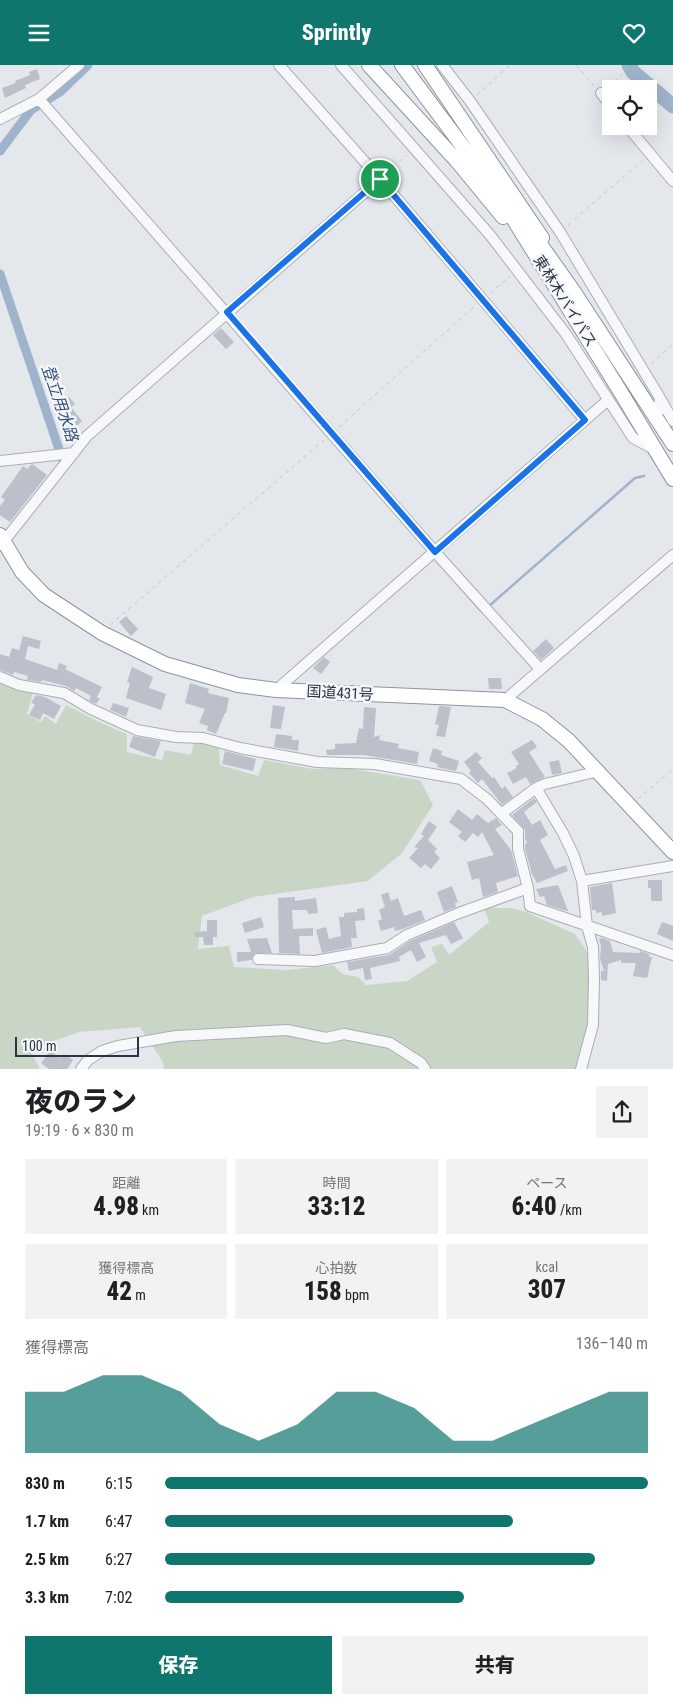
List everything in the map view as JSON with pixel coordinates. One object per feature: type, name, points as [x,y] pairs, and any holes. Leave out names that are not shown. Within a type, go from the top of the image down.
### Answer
[{"type":"highway","points":[[369,65],[486,195],[525,244],[564,300]]},
{"type":"highway","name":"東林木バイパス","points":[[402,65],[496,191],[673,479]]},
{"type":"highway","points":[[425,65],[550,248],[557,267]]},
{"type":"highway","name":"東林木バイパス","points":[[449,127],[500,188],[557,267],[673,444]]},
{"type":"highway","name":"国道431号","points":[[2,541],[22,572],[44,595],[102,633],[164,665],[238,685],[276,690],[505,700],[542,719],[569,741],[673,852]]},
{"type":"street","points":[[0,119],[39,99],[79,65]]},
{"type":"street","points":[[279,65],[380,179],[585,420]]},
{"type":"street","points":[[341,65],[490,235],[566,334],[633,439],[647,444],[656,451]]},
{"type":"street","points":[[442,65],[470,101],[560,232],[673,421]]},
{"type":"street","points":[[39,99],[435,552],[540,669]]},
{"type":"street","points":[[634,135],[673,181]]},
{"type":"street","points":[[2,541],[87,436],[380,179]]},
{"type":"street","points":[[657,418],[660,398]]},
{"type":"street","points":[[276,690],[608,400]]},
{"type":"street","points":[[0,461],[74,453]]},
{"type":"street","points":[[505,700],[673,555]]},
{"type":"street","points":[[0,677],[18,685],[64,693],[91,709],[137,730],[176,737],[203,738],[240,748],[317,762],[375,764],[461,779],[487,799],[518,831],[518,849],[528,888],[530,906],[662,949],[673,955]]},
{"type":"street","points":[[501,814],[536,788],[545,784],[599,771]]},
{"type":"street","points":[[536,788],[563,833],[574,856],[582,881],[587,926],[593,947],[593,1025],[582,1069]]},
{"type":"street","points":[[582,881],[673,866]]},
{"type":"street","points":[[258,959],[315,961],[387,948],[407,935],[459,913],[528,888]]},
{"type":"street","points":[[81,1069],[88,1061],[102,1051],[118,1046],[176,1036],[287,1030],[326,1037],[344,1034],[390,1043],[420,1063],[425,1069]]},
{"type":"path","points":[[470,101],[510,65]]},
{"type":"path","points":[[576,65],[601,93],[622,75],[630,65]]},
{"type":"path","points":[[380,179],[413,150]]},
{"type":"path","points":[[560,232],[649,155]]},
{"type":"path","points":[[102,633],[515,272]]},
{"type":"path","points":[[630,806],[673,769]]},
{"type":"green space","points":[[0,682],[33,692],[27,714],[41,722],[45,716],[56,724],[66,705],[127,734],[127,752],[162,760],[165,750],[191,755],[194,742],[219,747],[220,765],[258,776],[264,760],[313,769],[346,768],[420,780],[433,805],[402,853],[368,881],[253,897],[202,916],[198,949],[229,946],[234,967],[287,970],[333,965],[342,974],[358,977],[366,985],[407,981],[437,962],[431,947],[442,944],[449,955],[489,922],[484,908],[510,908],[524,911],[575,934],[588,953],[594,1006],[578,1069],[164,1069],[163,1062],[140,1027],[79,1032],[30,1050],[40,1069],[0,1069]]},
{"type":"building","points":[[37,69],[40,79],[25,85],[26,88],[5,98],[2,88],[16,83],[15,81],[30,75],[29,72]]},
{"type":"building","points":[[221,328],[234,342],[226,349],[213,335]]},
{"type":"building","points":[[69,397],[75,404],[71,407],[82,421],[71,431],[54,410]]},
{"type":"building","points":[[32,464],[47,475],[10,522],[0,515],[0,506],[5,500],[1,497],[23,466],[27,469]]},
{"type":"building","points":[[126,616],[138,629],[131,636],[119,622]]},
{"type":"building","points":[[23,636],[41,641],[39,649],[28,646],[25,659],[57,670],[59,663],[67,666],[65,669],[102,687],[97,697],[100,699],[96,704],[89,700],[91,696],[76,688],[74,691],[66,686],[42,680],[41,682],[27,680],[28,676],[14,672],[13,675],[0,670],[0,654],[9,657],[12,648],[19,650]]},
{"type":"building","points":[[546,639],[554,648],[541,660],[533,651]]},
{"type":"building","points":[[324,657],[330,662],[321,674],[313,668]]},
{"type":"building","points":[[132,667],[153,677],[149,688],[166,694],[161,710],[126,698],[130,683],[127,682]]},
{"type":"building","points":[[488,678],[501,678],[502,689],[489,689]]},
{"type":"building","points":[[190,683],[209,689],[208,693],[229,698],[226,713],[216,734],[207,730],[208,726],[199,723],[205,709],[185,703]]},
{"type":"building","points":[[36,695],[45,697],[61,706],[54,719],[43,713],[40,720],[29,715],[35,704],[31,703]]},
{"type":"building","points":[[113,703],[129,708],[126,717],[110,710]]},
{"type":"building","points":[[273,705],[285,707],[281,729],[270,728]]},
{"type":"building","points":[[439,706],[451,707],[445,737],[436,736],[439,725],[435,724]]},
{"type":"building","points":[[364,707],[376,708],[374,737],[380,735],[379,740],[399,744],[398,748],[419,752],[417,764],[364,755],[327,755],[326,750],[335,749],[335,744],[356,743],[359,728],[363,729]]},
{"type":"building","points":[[276,734],[292,736],[292,740],[299,740],[298,751],[274,747]]},
{"type":"building","points":[[133,736],[161,741],[155,757],[129,747]]},
{"type":"building","points":[[532,740],[537,747],[529,752],[545,777],[530,784],[526,777],[513,784],[507,773],[517,768],[516,766],[519,764],[511,752]]},
{"type":"building","points":[[433,748],[442,751],[441,755],[459,761],[456,771],[437,767],[438,764],[429,761]]},
{"type":"building","points":[[225,751],[256,759],[253,771],[222,764]]},
{"type":"building","points":[[476,752],[482,758],[478,762],[492,778],[494,777],[502,789],[505,786],[513,797],[502,805],[482,779],[478,783],[469,773],[471,771],[464,762]]},
{"type":"building","points":[[559,760],[562,773],[552,775],[549,762]]},
{"type":"building","points":[[534,798],[537,802],[524,812],[532,825],[540,820],[548,835],[540,840],[555,869],[566,865],[568,871],[537,883],[532,874],[525,849],[525,844],[527,843],[525,830],[512,815]]},
{"type":"building","points":[[458,809],[472,820],[477,814],[488,823],[496,818],[502,825],[495,829],[511,850],[518,876],[496,883],[498,892],[483,897],[479,878],[472,880],[467,862],[494,855],[482,832],[478,837],[473,833],[465,842],[458,836],[462,832],[449,822]]},
{"type":"building","points":[[429,821],[437,827],[428,840],[437,849],[434,852],[440,858],[431,869],[425,864],[421,868],[409,858],[418,848],[414,847],[424,836],[421,834]]},
{"type":"building","points":[[648,880],[662,880],[662,901],[651,901],[651,888],[648,888]]},
{"type":"building","points":[[612,883],[616,913],[602,916],[602,912],[596,913],[596,910],[592,910],[590,887]]},
{"type":"building","points":[[558,885],[568,911],[547,905],[544,896],[540,897],[536,889]]},
{"type":"building","points":[[452,886],[458,902],[455,903],[456,907],[444,912],[437,892]]},
{"type":"building","points":[[388,892],[391,901],[398,898],[404,916],[421,910],[425,920],[395,931],[394,927],[381,931],[378,921],[382,919],[379,910],[385,907],[381,895]]},
{"type":"building","points":[[295,897],[295,901],[316,898],[318,913],[308,914],[307,910],[292,910],[293,929],[313,928],[313,936],[299,936],[300,954],[279,953],[278,898]]},
{"type":"building","points":[[364,908],[365,920],[355,921],[357,938],[351,938],[352,947],[322,953],[316,930],[326,927],[329,939],[341,936],[339,917],[344,917],[344,913],[357,912],[357,909]]},
{"type":"building","points":[[261,917],[264,927],[245,933],[242,923]]},
{"type":"building","points":[[207,920],[217,920],[217,937],[213,937],[213,945],[204,945],[203,937],[195,937],[194,932],[207,931]]},
{"type":"building","points":[[454,922],[463,938],[451,944],[446,935],[419,943],[426,957],[417,962],[411,950],[399,957],[400,961],[370,968],[372,979],[365,980],[363,968],[349,971],[347,962],[389,955],[410,941]]},
{"type":"building","points":[[662,922],[673,926],[673,941],[657,934]]},
{"type":"building","points":[[267,938],[272,953],[255,953],[251,960],[237,962],[237,952],[251,952],[247,939]]},
{"type":"building","points":[[602,938],[610,941],[613,952],[640,953],[640,951],[649,954],[649,957],[652,957],[647,978],[633,976],[636,963],[621,963],[621,960],[608,964],[607,981],[601,980],[601,971],[604,971],[600,959],[601,946],[599,939]]},
{"type":"building","points":[[50,1051],[61,1058],[64,1054],[73,1060],[67,1069],[49,1069],[41,1063]]},
{"type":"waterway","name":"登立用水路","points":[[0,151],[31,110],[60,92],[88,65]]},
{"type":"waterway","points":[[629,65],[633,72],[673,106]]},
{"type":"waterway","name":"登立用水路","points":[[0,274],[63,461]]},
{"type":"waterway","points":[[488,607],[635,478],[644,476]]},
{"type":"waterway","points":[[460,587],[482,612],[484,611]]},
{"type":"route","points":[[380,179],[585,420],[435,552],[227,312],[380,179]]}]
